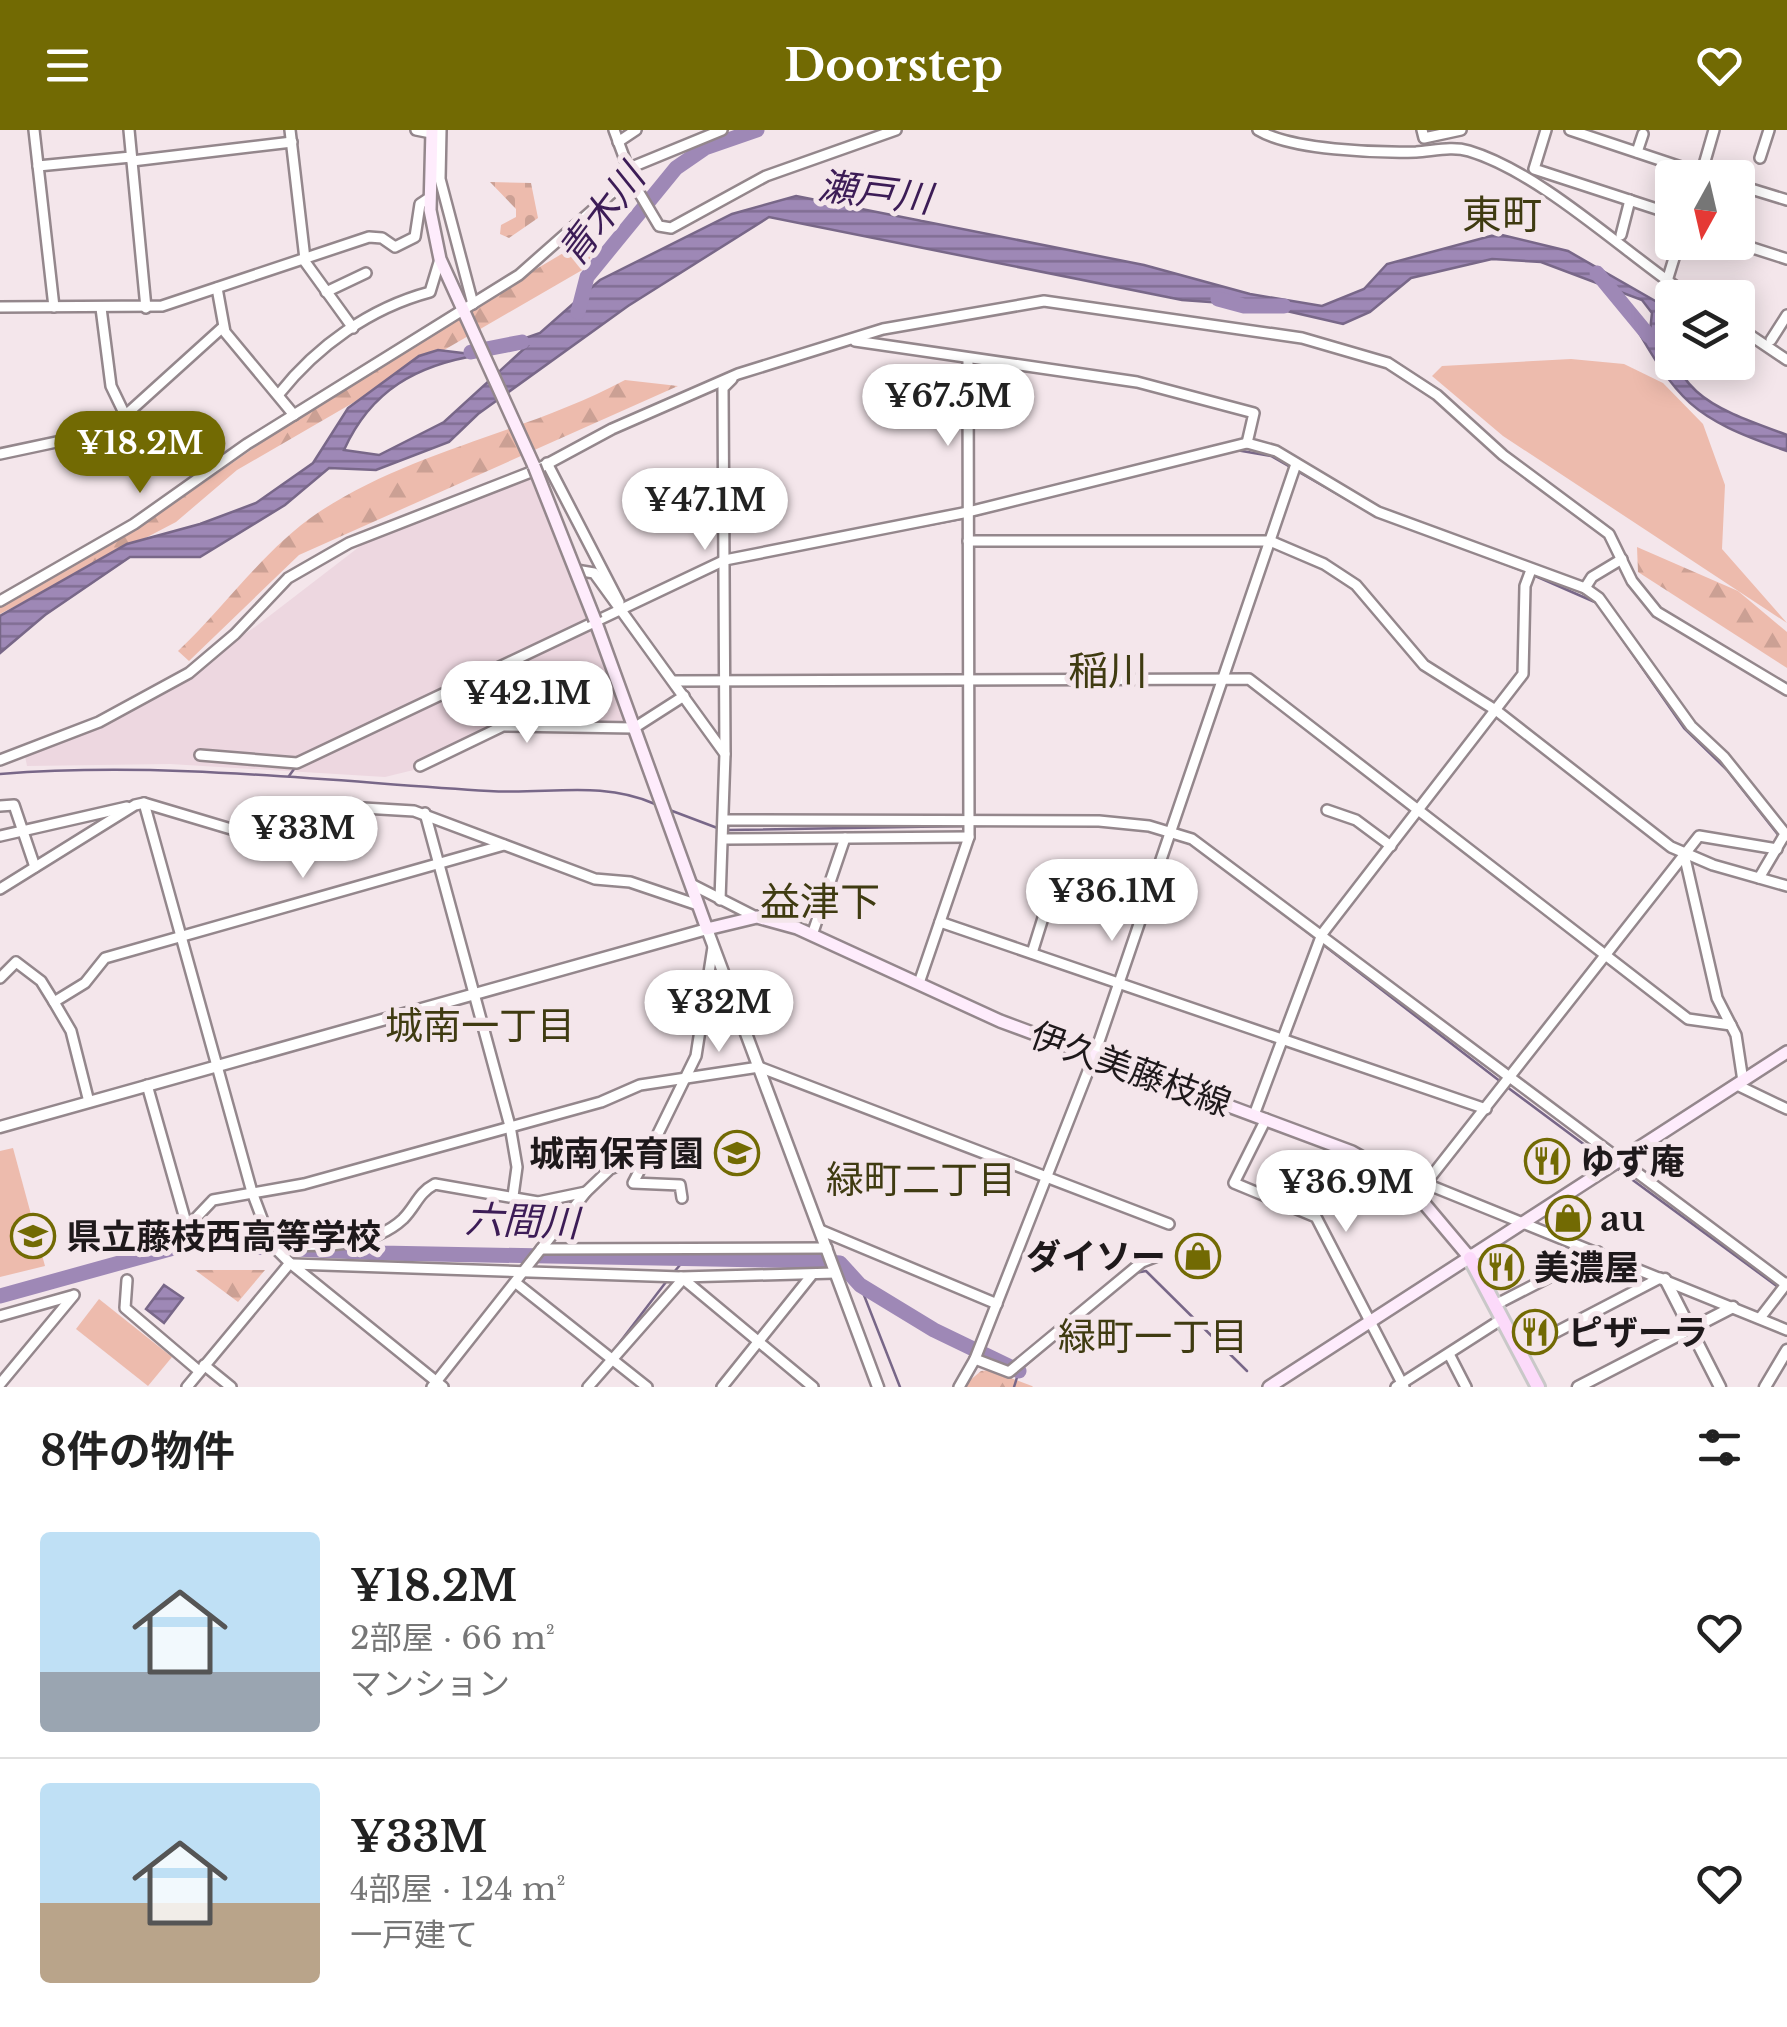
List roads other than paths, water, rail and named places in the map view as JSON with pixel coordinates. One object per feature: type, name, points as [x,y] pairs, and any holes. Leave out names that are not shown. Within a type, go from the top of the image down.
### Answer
[{"type":"main road","points":[[435,131],[429,198],[440,259],[542,466],[576,570],[708,929]]},
{"type":"main road","name":"伊久美藤枝線","points":[[708,929],[758,918],[812,935],[1094,1056],[1382,1166],[1423,1198],[1470,1258]]},
{"type":"main road","points":[[1269,1387],[1787,1052]]},
{"type":"main road","points":[[1470,1258],[1538,1387]]},
{"type":"street","points":[[34,130],[54,307]]},
{"type":"street","points":[[129,130],[146,308]]},
{"type":"street","points":[[290,130],[304,259],[353,328]]},
{"type":"street","points":[[416,130],[435,131],[440,179],[466,309]]},
{"type":"street","points":[[614,130],[628,173],[643,200],[660,226],[671,228],[766,176],[896,130]]},
{"type":"street","points":[[618,142],[636,130]]},
{"type":"street","points":[[0,601],[134,524],[294,415],[546,255],[628,173],[722,130]]},
{"type":"street","points":[[1258,130],[1287,142],[1395,152],[1468,151],[1544,192],[1666,280]]},
{"type":"street","points":[[1422,130],[1424,138],[1460,131],[1468,151]]},
{"type":"street","points":[[1546,130],[1534,169],[1655,208]]},
{"type":"street","points":[[1570,130],[1590,133],[1660,160]]},
{"type":"street","points":[[1613,144],[1617,130]]},
{"type":"street","points":[[1705,160],[1714,130]]},
{"type":"street","points":[[1760,158],[1770,130]]},
{"type":"street","points":[[1638,152],[1643,134]]},
{"type":"street","points":[[38,166],[292,142]]},
{"type":"street","points":[[1755,190],[1787,200]]},
{"type":"street","points":[[0,307],[146,308],[370,237],[382,238],[396,247],[415,237],[420,204],[429,198]]},
{"type":"street","points":[[1621,235],[1630,200]]},
{"type":"street","points":[[1755,249],[1787,260]]},
{"type":"street","points":[[279,394],[305,362],[353,328],[404,300],[430,292],[440,259]]},
{"type":"street","points":[[326,292],[366,273]]},
{"type":"street","points":[[217,288],[223,327],[294,415]]},
{"type":"street","points":[[0,760],[100,722],[189,673],[309,562],[542,466],[738,374],[850,340],[965,313],[1057,301],[1156,319],[1238,326],[1353,350],[1388,364],[1436,394],[1503,454],[1610,534],[1632,581],[1657,612],[1787,690]]},
{"type":"street","points":[[101,308],[111,386],[125,414]]},
{"type":"street","points":[[1771,340],[1787,316]]},
{"type":"street","points":[[0,454],[108,431],[223,327]]},
{"type":"street","points":[[1755,338],[1787,360]]},
{"type":"street","points":[[850,340],[1136,382],[1222,403],[1254,413],[1247,443]]},
{"type":"street","points":[[919,983],[969,837],[968,358]]},
{"type":"street","points":[[720,900],[726,822],[724,388],[738,374]]},
{"type":"street","points":[[200,755],[297,763],[725,560],[968,512],[1247,443],[1276,451],[1378,512],[1585,588],[1599,598],[1691,726],[1724,756],[1786,835],[1759,878]]},
{"type":"street","points":[[958,1387],[975,1359],[1094,1056],[1296,464]]},
{"type":"street","points":[[542,466],[620,609]]},
{"type":"street","points":[[968,541],[1270,542],[1341,573],[1424,665],[1496,711],[1684,854],[1787,886]]},
{"type":"street","points":[[1585,588],[1592,577],[1622,559]]},
{"type":"street","points":[[576,570],[594,573],[725,754]]},
{"type":"street","points":[[1502,1319],[1401,1386],[1316,1217],[1234,1184],[1260,1117],[1281,1038],[1313,949],[1523,674],[1525,586],[1531,570]]},
{"type":"street","points":[[674,682],[1224,677],[1262,685],[1688,1019],[1730,1025]]},
{"type":"street","points":[[420,766],[503,726],[634,728],[684,696]]},
{"type":"street","points":[[0,890],[140,804]]},
{"type":"street","points":[[140,804],[252,1192],[272,1245],[437,1385],[586,1192],[610,1169],[648,1154]]},
{"type":"street","points":[[0,836],[140,804],[231,829],[296,804],[424,813],[595,880],[630,882],[698,905]]},
{"type":"street","points":[[0,806],[14,805],[35,867]]},
{"type":"street","points":[[1327,810],[1356,820],[1391,846]]},
{"type":"street","points":[[424,813],[510,1126],[516,1166],[513,1196]]},
{"type":"street","points":[[726,822],[1099,821],[1172,831],[1214,853],[1508,1080],[1787,1284],[1760,1318]]},
{"type":"street","points":[[1426,1183],[1699,836],[1776,849]]},
{"type":"street","points":[[725,839],[969,837]]},
{"type":"street","points":[[812,935],[845,838]]},
{"type":"street","points":[[54,1002],[85,984],[105,958],[507,844]]},
{"type":"street","points":[[1684,854],[1716,998],[1741,1054],[1740,1083],[1787,1109]]},
{"type":"street","points":[[691,884],[758,918]]},
{"type":"street","points":[[1032,954],[1052,889]]},
{"type":"street","points":[[940,922],[1486,1108]]},
{"type":"street","points":[[0,1127],[708,929],[878,1387]]},
{"type":"street","points":[[682,1198],[680,1185],[633,1183],[696,1056],[714,945]]},
{"type":"street","points":[[0,978],[16,962],[41,981],[70,1031],[88,1102]]},
{"type":"street","points":[[175,1240],[213,1200],[304,1184],[602,1102],[640,1085],[759,1067],[1169,1224]]},
{"type":"street","points":[[147,1086],[187,1226]]},
{"type":"street","points":[[1382,1166],[1787,1330]]},
{"type":"street","points":[[272,1245],[329,1246],[356,1240],[402,1220],[422,1190],[435,1184],[538,1202],[586,1192]]},
{"type":"street","points":[[820,1230],[997,1304]]},
{"type":"street","points":[[541,1249],[827,1248]]},
{"type":"street","points":[[1495,1305],[1598,1252]]},
{"type":"street","points":[[975,1359],[1010,1372],[1142,1262],[1160,1255]]},
{"type":"street","points":[[290,1264],[527,1268],[682,1278],[811,1276],[836,1272]]},
{"type":"street","points":[[187,1387],[290,1264]]},
{"type":"street","points":[[722,1387],[811,1276]]},
{"type":"street","points":[[682,1278],[813,1387]]},
{"type":"street","points":[[588,1387],[682,1278]]},
{"type":"street","points":[[1663,1278],[1720,1387]]},
{"type":"street","points":[[1520,1351],[1663,1278]]},
{"type":"street","points":[[128,1280],[125,1308],[231,1387]]},
{"type":"street","points":[[516,1283],[648,1387]]},
{"type":"street","points":[[0,1316],[74,1295],[0,1384]]},
{"type":"street","points":[[1578,1387],[1733,1307]]},
{"type":"street","points":[[1448,1354],[1466,1387]]},
{"type":"street","points":[[1765,1387],[1786,1354]]},
{"type":"waterway","name":"青木川","points":[[578,312],[587,277],[676,168],[705,148],[757,130]]},
{"type":"waterway","name":"瀬戸川","points":[[1597,273],[1649,336]]},
{"type":"waterway","name":"瀬戸川","points":[[1218,299],[1244,306],[1284,306]]},
{"type":"waterway","name":"瀬戸川","points":[[471,352],[522,342]]},
{"type":"waterway","points":[[1236,450],[1271,456],[1367,511]]},
{"type":"waterway","points":[[974,516],[995,510]]},
{"type":"waterway","points":[[817,546],[966,518]]},
{"type":"waterway","points":[[1412,529],[1526,572]]},
{"type":"waterway","points":[[1533,575],[1597,603],[1684,728],[1727,770],[1779,836]]},
{"type":"waterway","points":[[289,776],[294,769],[581,633]]},
{"type":"waterway","points":[[0,774],[183,771],[489,791],[594,790],[655,804]]},
{"type":"waterway","points":[[667,809],[720,829]]},
{"type":"waterway","points":[[973,826],[1040,825]]},
{"type":"waterway","points":[[728,830],[965,826]]},
{"type":"waterway","points":[[1238,879],[1315,938]]},
{"type":"waterway","points":[[1321,943],[1501,1082]]},
{"type":"waterway","points":[[1507,1087],[1609,1163]]},
{"type":"waterway","points":[[1615,1167],[1778,1287]]},
{"type":"waterway","name":"六間川","points":[[0,1296],[188,1244],[380,1253],[816,1261],[840,1263],[860,1285],[934,1330],[1019,1371]]},
{"type":"waterway","points":[[674,1272],[686,1258]]},
{"type":"waterway","points":[[1135,1273],[1146,1271],[1247,1371]]},
{"type":"waterway","points":[[610,1355],[666,1282]]},
{"type":"waterway","points":[[860,1285],[900,1387]]},
{"type":"waterway","points":[[1014,1387],[1019,1371],[1075,1323]]},
{"type":"place","name":"城南保育園","points":[[737,1153]]},
{"type":"place","name":"ゆず庵","points":[[1547,1161]]},
{"type":"place","name":"au","points":[[1568,1218]]},
{"type":"place","name":"県立藤枝西高等学校","points":[[33,1236]]},
{"type":"place","name":"ダイソー","points":[[1198,1256]]},
{"type":"place","name":"美濃屋","points":[[1501,1267]]},
{"type":"place","name":"ピザーラ","points":[[1535,1332]]},
{"type":"district","name":"東町","points":[[1502,215]]},
{"type":"district","name":"稲川","points":[[1108,671]]},
{"type":"district","name":"益津下","points":[[820,902]]},
{"type":"district","name":"城南一丁目","points":[[480,1025]]},
{"type":"district","name":"緑町二丁目","points":[[921,1179]]},
{"type":"district","name":"緑町一丁目","points":[[1153,1336]]}]
